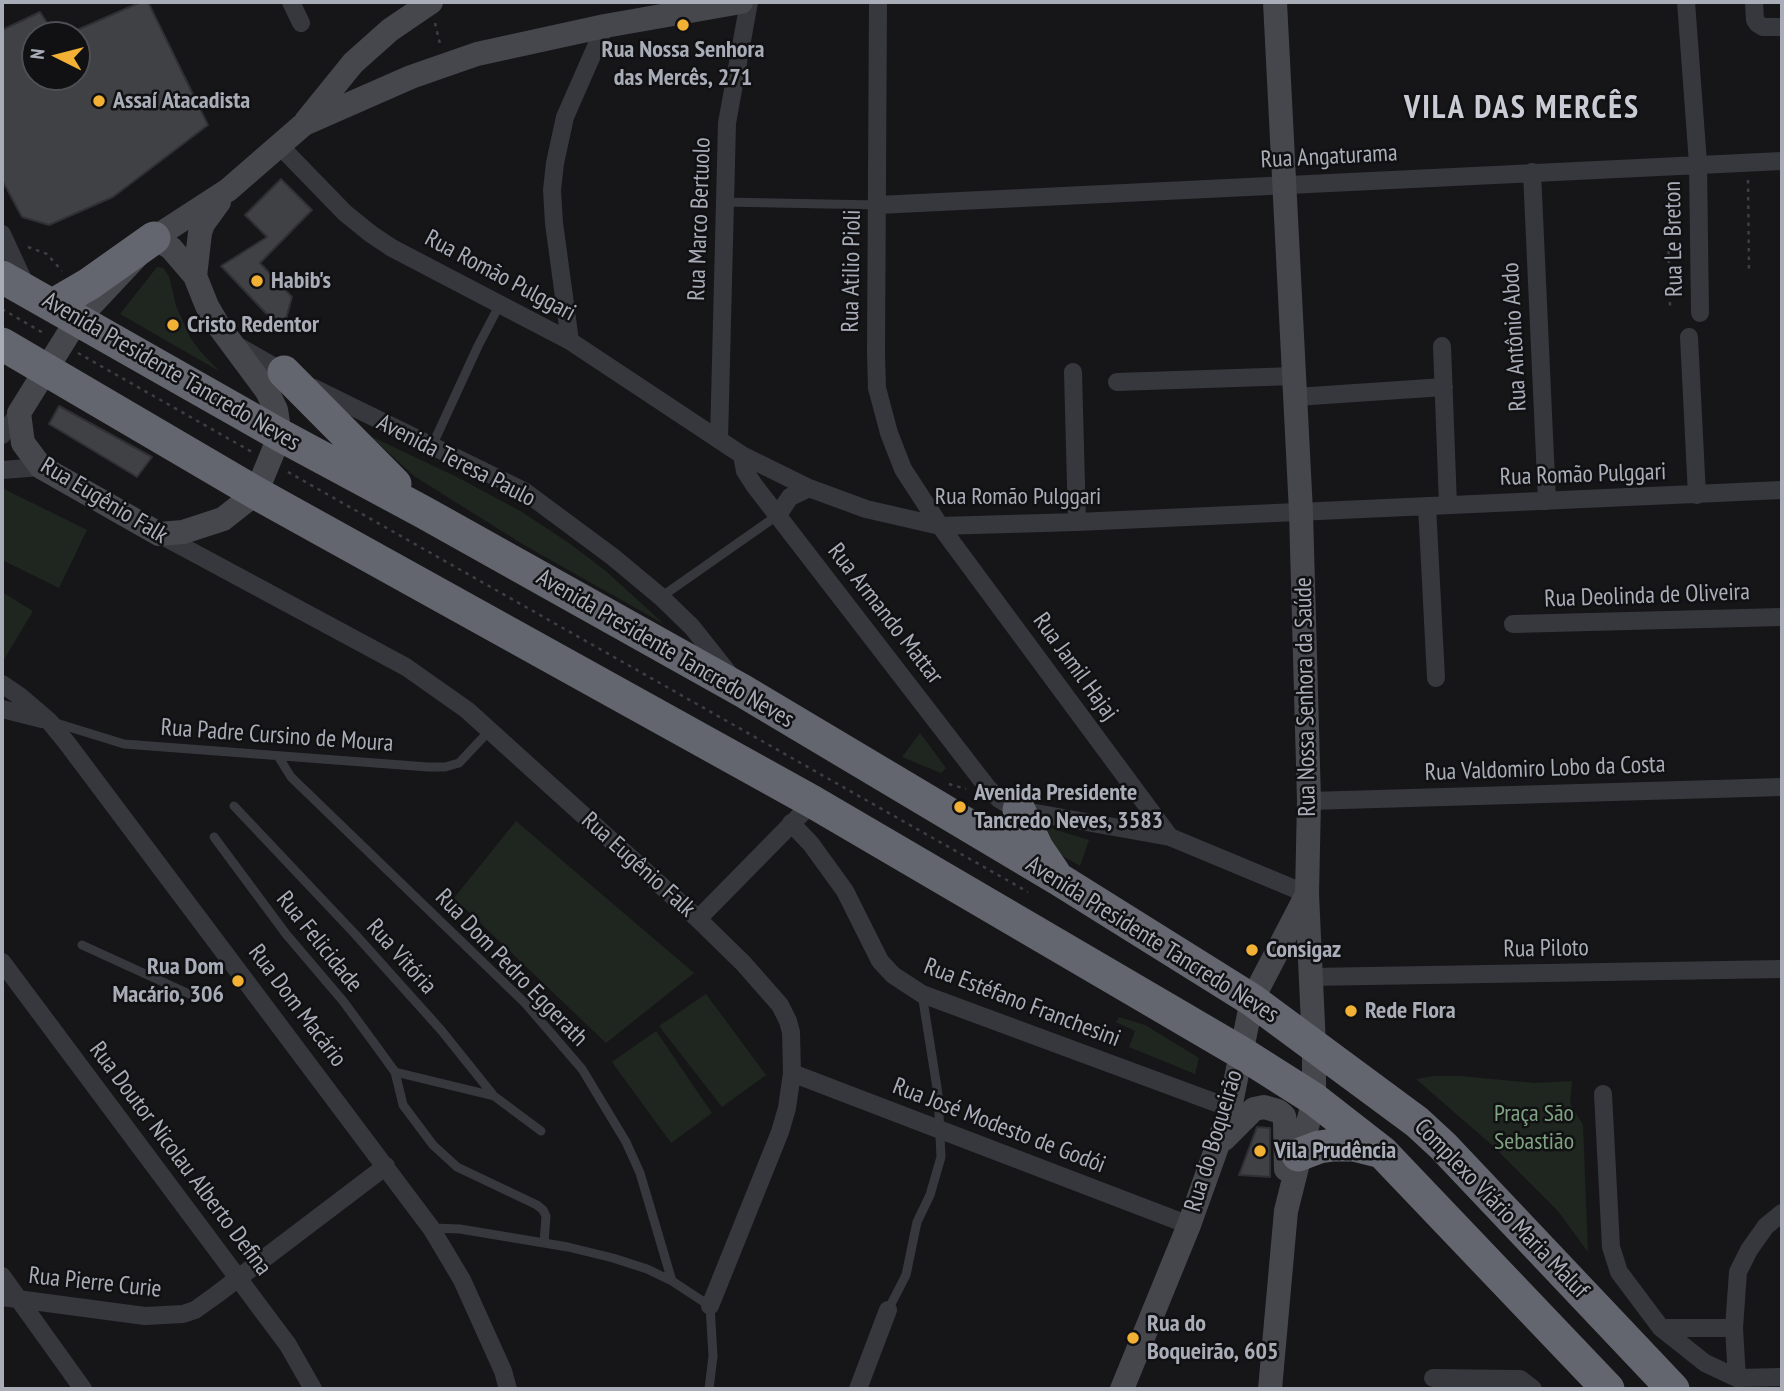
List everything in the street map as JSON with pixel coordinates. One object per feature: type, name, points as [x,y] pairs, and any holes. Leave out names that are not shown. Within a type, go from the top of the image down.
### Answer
[{"type":"highway","points":[[38,317],[154,239]]},
{"type":"highway","name":"Avenida Presidente Tancredo Neves","points":[[2,344],[38,317]]},
{"type":"highway","name":"Avenida Presidente Tancredo Neves","points":[[38,317],[274,448],[425,513],[743,691],[1060,880],[1252,1000],[1314,1046]]},
{"type":"highway","name":"Avenida Presidente Tancredo Neves","points":[[38,317],[256,493],[802,812],[1240,1052],[1314,1099]]},
{"type":"highway","points":[[284,373],[425,513]]},
{"type":"highway","points":[[1009,804],[1060,880]]},
{"type":"highway","name":"Complexo Viário Maria Maluf","points":[[1314,1046],[1408,1115],[1443,1146],[1673,1385]]},
{"type":"highway","name":"Complexo Viário Maria Maluf","points":[[1314,1099],[1382,1152],[1607,1389]]},
{"type":"highway","points":[[1298,1155],[1333,1145],[1354,1145],[1382,1152]]},
{"type":"main road","points":[[19,413],[38,317],[228,190],[304,124],[353,63],[390,30],[430,2]]},
{"type":"main road","points":[[304,124],[445,63],[605,26],[741,2]]},
{"type":"main road","name":"Rua Nossa Senhora da Saúde","points":[[1269,1389],[1286,1211],[1314,1099],[1307,894],[1309,800],[1301,512],[1275,2]]},
{"type":"main road","name":"Avenida Teresa Paulo","points":[[195,276],[203,224],[228,190]]},
{"type":"main road","name":"Avenida Teresa Paulo","points":[[154,239],[171,248],[195,276],[207,306],[230,341]]},
{"type":"main road","points":[[159,534],[184,532],[223,519],[256,493],[274,448],[278,416],[267,391],[230,341]]},
{"type":"main road","name":"Rua Eugênio Falk","points":[[19,413],[23,443],[41,467],[159,534]]},
{"type":"main road","name":"Rua do Boqueirão","points":[[1122,1389],[1189,1224],[1218,1144],[1230,1108],[1252,1000],[1307,894]]},
{"type":"main road","points":[[1218,1144],[1254,1110],[1264,1107],[1278,1111],[1283,1116],[1286,1129],[1286,1211]]},
{"type":"street","points":[[291,2],[302,23]]},
{"type":"street","name":"Rua Marco Bertuolo","points":[[719,440],[727,123],[749,2]]},
{"type":"street","name":"Rua Atilio Pioli","points":[[878,2],[877,388],[889,433],[903,469],[940,526]]},
{"type":"street","name":"Rua Le Breton","points":[[1686,2],[1698,163],[1700,313]]},
{"type":"street","points":[[1754,2],[1755,20],[1758,24],[1763,27],[1782,27]]},
{"type":"street","points":[[570,341],[554,223],[552,190],[555,163],[565,117],[605,26]]},
{"type":"street","name":"Rua Romão Pulggari","points":[[279,145],[345,213],[371,234],[392,248],[570,341],[741,455],[809,488],[866,509],[940,526],[1782,490]]},
{"type":"street","name":"Rua Angaturama","points":[[878,205],[1782,161]]},
{"type":"street","name":"Rua Antônio Abdo","points":[[1532,172],[1547,501]]},
{"type":"street","points":[[3,238],[38,317]]},
{"type":"street","points":[[1689,337],[1698,495]]},
{"type":"street","name":"Avenida Teresa Paulo","points":[[230,341],[284,373],[524,491],[613,557],[661,597],[692,627],[743,691]]},
{"type":"street","points":[[1441,346],[1448,505]]},
{"type":"street","points":[[1073,372],[1077,522]]},
{"type":"street","points":[[1117,382],[1444,387]]},
{"type":"street","points":[[2,435],[19,413]]},
{"type":"street","name":"Rua Armando Mattar","points":[[741,455],[745,471],[754,485],[987,787],[1009,804]]},
{"type":"street","points":[[2,470],[41,467]]},
{"type":"street","points":[[778,515],[790,497],[809,488]]},
{"type":"street","points":[[1427,506],[1436,678]]},
{"type":"street","name":"Rua Eugênio Falk","points":[[219,567],[208,553],[205,542],[208,534],[223,519]]},
{"type":"street","name":"Rua Jamil Hajaj","points":[[940,526],[1170,837]]},
{"type":"street","name":"Rua Eugênio Falk","points":[[159,534],[405,667],[467,710],[698,919],[743,963],[780,1005],[791,1032],[792,1073],[787,1108],[780,1132],[710,1306]]},
{"type":"street","name":"Rua Deolinda de Oliveira","points":[[1513,624],[1782,617]]},
{"type":"street","name":"Rua Dom Macário","points":[[2,684],[49,721],[431,1228],[462,1280],[503,1371],[508,1389]]},
{"type":"street","points":[[2,709],[49,721]]},
{"type":"street","name":"Rua Valdomiro Lobo da Costa","points":[[1309,800],[1782,787]]},
{"type":"street","points":[[1009,804],[1170,837],[1307,894]]},
{"type":"street","points":[[698,919],[802,812]]},
{"type":"street","name":"Rua Estéfano Franchesini","points":[[802,812],[811,845],[845,891],[880,961],[893,975],[922,994],[1230,1108]]},
{"type":"street","name":"Rua Doutor Nicolau Alberto Defina","points":[[2,962],[288,1346],[313,1389]]},
{"type":"street","name":"Rua Piloto","points":[[1310,977],[1782,970]]},
{"type":"street","name":"Rua José Modesto de Godói","points":[[792,1073],[1189,1224]]},
{"type":"street","points":[[1603,1094],[1613,1255],[1619,1272],[1661,1328],[1705,1363],[1737,1378],[1782,1377]]},
{"type":"street","name":"Rua Pierre Curie","points":[[11,1298],[145,1315],[175,1316],[195,1310],[386,1166]]},
{"type":"street","points":[[1737,1378],[1734,1328],[1738,1272],[1766,1226],[1782,1213]]},
{"type":"street","points":[[2,1276],[11,1298],[83,1389]]},
{"type":"street","points":[[858,1389],[888,1310]]},
{"type":"street","points":[[1661,1328],[1734,1328]]},
{"type":"street","points":[[1433,1378],[1520,1379],[1533,1389]]},
{"type":"lane","points":[[724,202],[878,205]]},
{"type":"lane","points":[[432,446],[500,304]]},
{"type":"lane","points":[[661,597],[778,515]]},
{"type":"lane","name":"Rua Padre Cursino de Moura","points":[[49,721],[124,744],[428,767],[445,767],[459,763],[490,730]]},
{"type":"lane","name":"Rua Dom Pedro Eggerath","points":[[278,756],[291,777],[525,1003],[582,1069],[626,1142],[640,1172],[672,1281]]},
{"type":"lane","name":"Rua Vitória","points":[[234,806],[363,942],[441,1030],[494,1096],[541,1131]]},
{"type":"lane","name":"Rua Felicidade","points":[[214,837],[394,1072],[403,1105],[441,1152],[457,1167],[543,1210],[546,1216],[544,1243]]},
{"type":"lane","points":[[82,945],[198,998]]},
{"type":"lane","points":[[888,1310],[906,1275],[917,1222],[930,1195],[941,1157],[938,1094],[922,994]]},
{"type":"lane","points":[[394,1072],[494,1096]]},
{"type":"lane","points":[[431,1228],[460,1229],[613,1258],[647,1269],[672,1281],[710,1306],[713,1356],[709,1389]]},
{"type":"path","points":[[430,2],[445,63]]},
{"type":"path","points":[[1748,162],[1749,273]]},
{"type":"path","points":[[1666,165],[1670,307]]},
{"type":"path","points":[[3,238],[47,254],[58,267],[84,287]]},
{"type":"path","points":[[38,317],[274,448],[1028,892]]},
{"type":"green space","points":[[157,267],[163,268],[169,276],[176,306],[191,339],[219,371],[120,314]]},
{"type":"green space","points":[[370,436],[457,477],[522,512],[607,572],[664,624],[524,545],[414,476]]},
{"type":"green space","points":[[2,488],[87,530],[59,588],[2,560]]},
{"type":"green space","points":[[2,592],[33,611],[2,663]]},
{"type":"green space","points":[[920,733],[946,768],[941,773],[902,757]]},
{"type":"green space","points":[[516,821],[694,973],[606,1043],[454,898]]},
{"type":"green space","points":[[1047,827],[1089,840],[1080,866],[1044,845],[1043,830]]},
{"type":"green space","points":[[706,994],[766,1075],[722,1107],[659,1026]]},
{"type":"green space","points":[[1119,1017],[1145,1025],[1199,1058],[1195,1074],[1129,1047],[1135,1031],[1116,1022]]},
{"type":"green space","points":[[656,1031],[712,1113],[671,1143],[612,1062]]},
{"type":"green space","name":"Praça São Sebastião","points":[[1434,1076],[1535,1083],[1572,1081],[1570,1103],[1583,1125],[1588,1252],[1557,1210],[1493,1146],[1416,1079]]},
{"type":"building","name":"Assaí Atacadista","points":[[141,2],[148,2],[208,125],[113,197],[49,225],[22,217],[2,180],[2,30],[21,21],[21,91],[91,91],[91,24]]},
{"type":"building","name":"Assaí Atacadista","points":[[40,12],[46,21],[21,21]]},
{"type":"building","points":[[281,179],[312,210],[260,263],[292,297],[286,319],[279,327],[221,266],[267,237],[245,215]]},
{"type":"building","points":[[59,406],[152,457],[137,477],[49,424]]},
{"type":"building","name":"Vila Prudência","points":[[1257,1127],[1270,1128],[1270,1177],[1239,1175]]},
{"type":"place","name":"Rua Nossa Senhora das Mercês, 271","points":[[683,25]]},
{"type":"place","name":"Assaí Atacadista","points":[[99,101]]},
{"type":"place","name":"Habib's","points":[[257,281]]},
{"type":"place","name":"Cristo Redentor","points":[[173,325]]},
{"type":"place","name":"Avenida Presidente Tancredo Neves, 3583","points":[[960,807]]},
{"type":"place","name":"Consigaz","points":[[1252,950]]},
{"type":"place","name":"Rua Dom Macário, 306","points":[[238,981]]},
{"type":"place","name":"Rede Flora","points":[[1351,1011]]},
{"type":"place","name":"Vila Prudência","points":[[1260,1151]]},
{"type":"place","name":"Rua do Boqueirão, 605","points":[[1133,1338]]},
{"type":"district","name":"VILA DAS MERCÊS","points":[[1522,109]]}]
